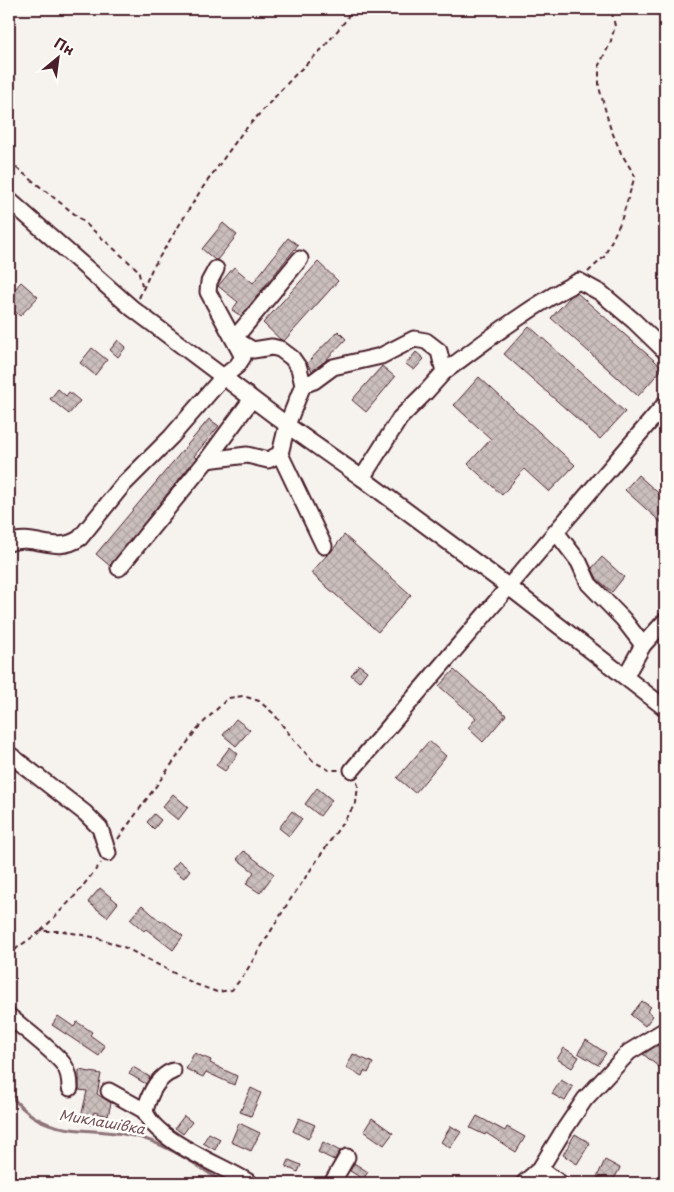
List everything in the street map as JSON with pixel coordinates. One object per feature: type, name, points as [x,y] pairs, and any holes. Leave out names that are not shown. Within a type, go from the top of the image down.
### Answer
[{"type":"street","points":[[9,200],[133,309],[286,425],[362,478],[509,587],[665,708]]},
{"type":"street","points":[[234,339],[300,259]]},
{"type":"street","points":[[9,543],[18,540],[61,546],[72,544],[80,538],[122,486],[171,437],[223,377],[237,366],[243,357],[208,292],[209,282],[216,269]]},
{"type":"street","points":[[362,478],[400,418],[444,372],[504,326],[557,292],[579,281],[601,293],[665,351]]},
{"type":"street","points":[[234,339],[253,350],[272,347],[280,349],[292,358],[299,368],[303,385],[286,425],[280,454],[324,546]]},
{"type":"street","points":[[303,385],[314,381],[333,367],[381,356],[414,339],[426,341],[439,351],[444,372]]},
{"type":"street","points":[[119,568],[207,460],[252,399]]},
{"type":"street","points":[[352,770],[665,404]]},
{"type":"street","points":[[207,460],[247,456],[268,460],[280,454]]},
{"type":"street","points":[[556,532],[579,562],[589,584],[623,619],[643,644]]},
{"type":"street","points":[[625,677],[643,644],[665,621]]},
{"type":"street","points":[[9,754],[85,813],[100,828],[108,854]]},
{"type":"street","points":[[9,1016],[58,1058],[70,1078],[70,1088]]},
{"type":"street","points":[[524,1183],[540,1169],[586,1099],[630,1052],[665,1030]]},
{"type":"street","points":[[173,1071],[161,1079],[155,1087],[145,1111],[148,1120],[166,1137],[250,1183]]},
{"type":"street","points":[[109,1091],[145,1111]]},
{"type":"street","points":[[332,1183],[347,1157]]},
{"type":"street","points":[[540,1169],[560,1183]]},
{"type":"path","points":[[133,309],[152,269],[201,190],[236,142],[295,75],[324,47],[347,19],[350,9]]},
{"type":"path","points":[[579,281],[604,257],[621,221],[635,176],[620,153],[610,127],[599,87],[599,64],[610,44],[615,26],[611,9]]},
{"type":"path","points":[[9,162],[77,216],[138,270],[143,289]]},
{"type":"path","points":[[9,957],[17,948],[41,931],[74,898],[108,854],[197,729],[228,698],[243,696],[259,701],[274,714],[313,761],[329,770],[352,770],[358,785],[356,803],[288,903],[244,975],[232,990],[217,992],[210,990],[126,948],[98,938],[63,931],[41,931]]},
{"type":"building","points":[[223,223],[237,235],[217,260],[215,260],[202,249]]},
{"type":"building","points":[[288,238],[298,245],[241,316],[232,310],[238,302],[218,286],[234,267],[253,283]]},
{"type":"building","points":[[318,262],[338,281],[284,341],[281,340],[263,323]]},
{"type":"building","points":[[21,282],[38,297],[20,316],[9,306],[9,296]]},
{"type":"building","points":[[577,293],[663,368],[638,396],[551,318],[570,297]]},
{"type":"building","points":[[529,326],[625,412],[600,439],[504,354]]},
{"type":"building","points":[[338,331],[346,339],[324,362],[312,371],[307,363]]},
{"type":"building","points":[[118,340],[126,347],[118,357],[110,350]]},
{"type":"building","points":[[92,348],[107,360],[95,375],[80,363]]},
{"type":"building","points":[[416,352],[424,359],[414,370],[406,364]]},
{"type":"building","points":[[382,366],[395,377],[366,412],[352,400]]},
{"type":"building","points":[[479,377],[575,465],[549,492],[524,469],[502,495],[468,464],[491,439],[454,405]]},
{"type":"building","points":[[58,389],[66,396],[69,392],[80,401],[69,414],[50,399]]},
{"type":"building","points":[[209,419],[219,426],[194,456],[196,458],[110,566],[96,554]]},
{"type":"building","points":[[638,475],[665,499],[665,526],[625,490]]},
{"type":"building","points":[[344,535],[411,595],[378,632],[311,573]]},
{"type":"building","points":[[602,557],[624,577],[612,592],[597,579],[592,568]]},
{"type":"building","points":[[359,665],[367,671],[359,682],[351,675]]},
{"type":"building","points":[[454,670],[506,715],[483,742],[468,728],[476,718],[439,686]]},
{"type":"building","points":[[236,719],[250,730],[236,746],[223,735]]},
{"type":"building","points":[[429,741],[446,756],[415,793],[397,778]]},
{"type":"building","points":[[230,747],[238,754],[225,771],[216,765]]},
{"type":"building","points":[[317,788],[332,800],[320,816],[305,804]]},
{"type":"building","points":[[173,794],[188,807],[178,820],[162,807]]},
{"type":"building","points":[[292,811],[302,819],[289,836],[279,828]]},
{"type":"building","points":[[154,814],[161,820],[154,829],[147,822]]},
{"type":"building","points":[[244,851],[274,874],[260,893],[246,884],[254,872],[237,859]]},
{"type":"building","points":[[179,861],[190,870],[184,878],[172,869]]},
{"type":"building","points":[[100,888],[118,903],[107,917],[88,902]]},
{"type":"building","points":[[142,905],[161,922],[162,920],[183,936],[173,950],[146,929],[144,931],[130,919]]},
{"type":"building","points":[[642,1001],[651,1007],[647,1011],[653,1016],[645,1026],[631,1015]]},
{"type":"building","points":[[58,1016],[74,1027],[77,1022],[92,1032],[90,1035],[105,1046],[99,1056],[52,1025]]},
{"type":"building","points":[[586,1040],[606,1053],[598,1065],[578,1053]]},
{"type":"building","points":[[658,1045],[665,1051],[665,1072],[643,1054]]},
{"type":"building","points":[[564,1048],[579,1057],[572,1068],[557,1059]]},
{"type":"building","points":[[194,1053],[211,1060],[210,1063],[237,1076],[234,1085],[206,1072],[203,1077],[186,1069]]},
{"type":"building","points":[[353,1054],[373,1063],[368,1073],[364,1071],[362,1076],[346,1068]]},
{"type":"building","points":[[133,1067],[150,1077],[146,1084],[129,1074]]},
{"type":"building","points":[[79,1070],[101,1074],[97,1094],[111,1103],[108,1116],[94,1112],[91,1125],[80,1122],[87,1091],[79,1090]]},
{"type":"building","points":[[561,1080],[573,1087],[565,1101],[552,1094]]},
{"type":"building","points":[[251,1088],[261,1093],[251,1116],[240,1112]]},
{"type":"building","points":[[184,1116],[192,1122],[183,1134],[175,1128]]},
{"type":"building","points":[[477,1116],[505,1131],[507,1127],[525,1137],[516,1152],[486,1133],[485,1135],[470,1128]]},
{"type":"building","points":[[299,1118],[315,1125],[308,1139],[293,1131]]},
{"type":"building","points":[[372,1118],[393,1133],[384,1145],[364,1131]]},
{"type":"building","points":[[239,1123],[260,1133],[251,1151],[231,1142]]},
{"type":"building","points":[[451,1126],[461,1132],[450,1148],[441,1142]]},
{"type":"building","points":[[209,1133],[220,1139],[215,1150],[203,1143]]},
{"type":"building","points":[[575,1134],[590,1143],[577,1164],[563,1155]]},
{"type":"building","points":[[323,1142],[340,1151],[334,1160],[318,1152]]},
{"type":"building","points":[[289,1160],[301,1165],[298,1172],[286,1167]]},
{"type":"building","points":[[605,1160],[620,1168],[612,1183],[597,1177]]},
{"type":"building","points":[[354,1163],[368,1172],[363,1179],[350,1171]]},
{"type":"waterway","name":"Миклашівка","points":[[9,1093],[23,1109],[38,1119],[54,1126],[142,1138],[174,1152],[223,1183]]}]
